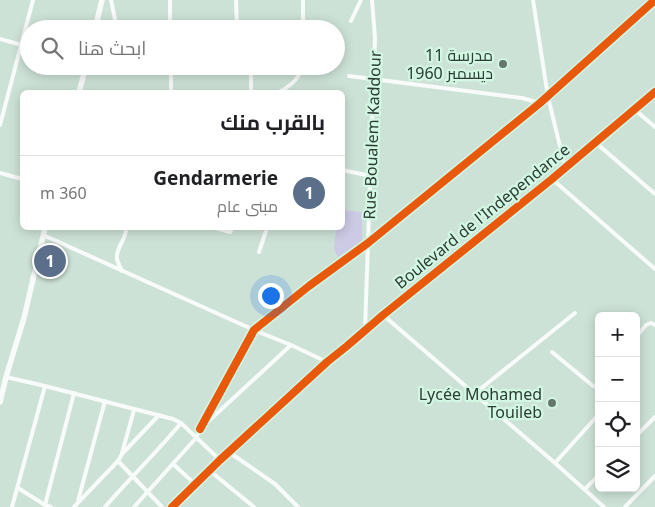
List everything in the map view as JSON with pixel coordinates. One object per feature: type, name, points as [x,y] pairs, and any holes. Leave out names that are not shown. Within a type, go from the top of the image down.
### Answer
[{"type":"street","points":[[28,20],[33,0]]},
{"type":"street","points":[[97,20],[102,0]]},
{"type":"street","points":[[111,0],[115,20]]},
{"type":"street","points":[[170,0],[170,20]]},
{"type":"street","points":[[236,0],[237,20]]},
{"type":"street","points":[[303,0],[303,20]]},
{"type":"street","points":[[351,21],[361,0]]},
{"type":"street","name":"Rue Boualem Kaddour","points":[[365,330],[375,38],[372,0]]},
{"type":"street","points":[[533,0],[548,97],[565,167]]},
{"type":"street","points":[[134,507],[196,438],[254,330],[309,286],[368,243],[548,97],[655,0]]},
{"type":"street","points":[[0,39],[20,44]]},
{"type":"street","points":[[0,125],[20,52]]},
{"type":"street","points":[[80,90],[84,75]]},
{"type":"street","points":[[171,75],[171,90]]},
{"type":"street","points":[[251,75],[251,90]]},
{"type":"street","points":[[286,90],[300,75]]},
{"type":"street","points":[[349,76],[522,98],[540,103]]},
{"type":"street","name":"Boulevard de l'Independance","points":[[172,507],[220,460],[327,362],[382,315],[552,179],[655,92]]},
{"type":"street","points":[[634,109],[655,127]]},
{"type":"street","points":[[595,142],[655,194]]},
{"type":"street","points":[[345,171],[371,176]]},
{"type":"street","points":[[0,173],[20,178]]},
{"type":"street","points":[[552,179],[655,269]]},
{"type":"street","points":[[0,402],[24,318],[44,230]]},
{"type":"street","points":[[122,271],[117,254],[126,230]]},
{"type":"street","points":[[259,252],[266,230]]},
{"type":"street","points":[[43,236],[327,362]]},
{"type":"street","points":[[474,394],[575,314]]},
{"type":"street","points":[[382,315],[556,463],[604,507]]},
{"type":"street","points":[[640,332],[647,324],[655,325]]},
{"type":"street","points":[[200,429],[291,345]]},
{"type":"street","points":[[552,352],[595,387]]},
{"type":"street","points":[[6,377],[159,415],[181,423],[220,460]]},
{"type":"street","points":[[12,507],[45,386]]},
{"type":"street","points":[[45,505],[74,393]]},
{"type":"street","points":[[77,503],[105,402]]},
{"type":"street","points":[[122,454],[134,410]]},
{"type":"street","points":[[74,507],[159,415]]},
{"type":"street","points":[[640,432],[655,417]]},
{"type":"street","points":[[556,463],[595,419]]},
{"type":"street","points":[[106,507],[181,423]]},
{"type":"street","points":[[229,452],[275,484],[298,507]]},
{"type":"street","points":[[118,461],[162,507]]},
{"type":"street","points":[[174,464],[195,484]]},
{"type":"street","points":[[210,471],[254,507]]},
{"type":"street","points":[[625,507],[655,476]]},
{"type":"street","points":[[585,489],[595,480]]},
{"type":"street","points":[[651,480],[655,484]]},
{"type":"street","points":[[18,488],[51,507]]},
{"type":"street","points":[[290,507],[294,503]]},
{"type":"shaded area","points":[[345,210],[362,212],[362,241],[338,257],[334,249],[336,230],[345,230]]},
{"type":"cycle path","points":[[200,429],[254,330],[309,286],[368,243],[540,103],[655,0]]},
{"type":"cycle path","points":[[172,507],[220,460],[327,362],[552,179],[655,92]]},
{"type":"place","name":"مدرسة 11 ديسمبر 1960","points":[[503,64]]},
{"type":"place","name":"Gendarmerie","points":[[50,261]]},
{"type":"place","name":"Lycée Mohamed Touileb","points":[[552,403]]}]
